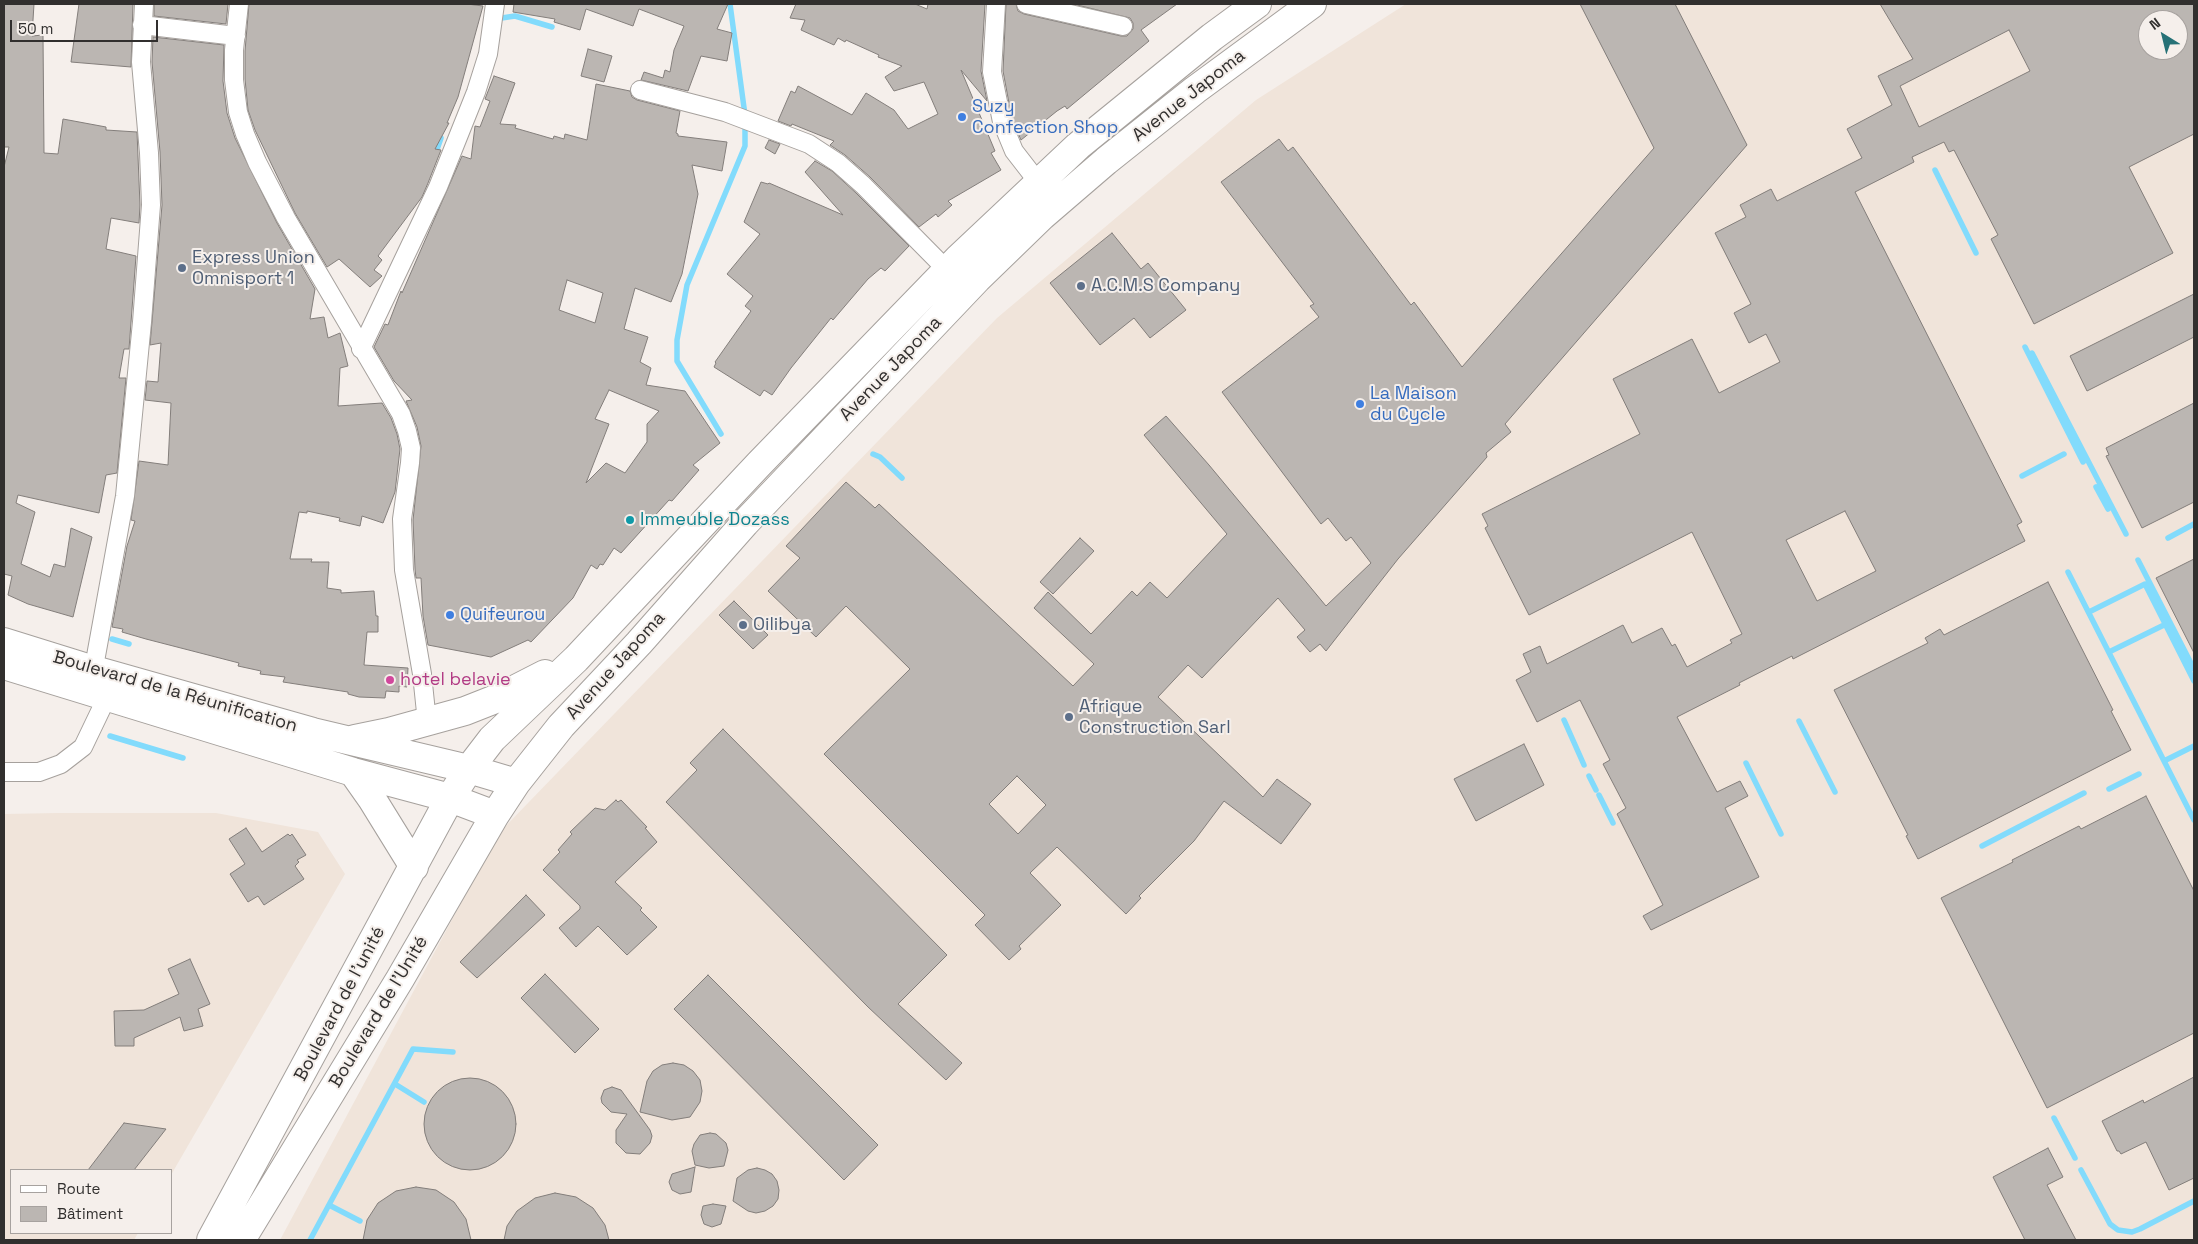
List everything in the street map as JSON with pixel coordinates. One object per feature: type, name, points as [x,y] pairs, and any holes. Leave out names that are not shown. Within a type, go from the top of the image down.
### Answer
[{"type":"main road","name":"Avenue Japoma","points":[[469,768],[492,739],[521,709],[576,659],[947,270],[1038,182],[1148,88],[1257,4]]},
{"type":"main road","name":"Avenue Japoma","points":[[516,783],[561,726],[639,643],[745,523],[977,279],[1042,216],[1106,161],[1195,90],[1312,4]]},
{"type":"main road","points":[[724,503],[745,523]]},
{"type":"main road","name":"Boulevard de la Réunification","points":[[4,642],[97,686],[469,768],[516,783]]},
{"type":"main road","points":[[346,741],[465,711],[498,698],[576,659]]},
{"type":"main road","points":[[4,665],[97,686],[353,772],[450,798],[494,815]]},
{"type":"main road","name":"Boulevard de l'unité","points":[[211,1240],[450,798],[469,768]]},
{"type":"main road","points":[[353,772],[372,798],[414,867]]},
{"type":"main road","name":"Boulevard de l'Unité","points":[[240,1240],[400,979],[494,815],[516,783]]},
{"type":"street","points":[[4,772],[40,772],[61,764],[83,747],[97,686],[125,496],[150,214],[149,153],[141,62],[144,4]]},
{"type":"street","points":[[239,4],[234,80],[238,112],[245,134],[286,218],[361,349],[401,414],[411,448],[402,519],[404,570],[422,674],[427,722]]},
{"type":"street","points":[[361,349],[438,187],[476,92],[488,54],[495,4]]},
{"type":"street","points":[[996,4],[992,72],[1002,122],[1014,151],[1038,182]]},
{"type":"street","points":[[1026,4],[1123,26]]},
{"type":"street","points":[[142,25],[236,36]]},
{"type":"street","points":[[640,90],[725,112],[809,144],[838,163],[863,185],[947,270]]},
{"type":"shaded area","points":[[1406,4],[2194,4],[2194,1240],[280,1240],[498,834],[997,318],[1256,100]]},
{"type":"shaded area","points":[[216,813],[318,832],[345,874],[172,1173],[172,1169],[10,1169],[10,1234],[137,1234],[134,1240],[4,1240],[4,814]]},
{"type":"building","points":[[4,4],[34,4],[32,36],[43,35],[44,153],[58,154],[63,119],[106,127],[106,130],[137,132],[139,223],[111,218],[106,249],[136,256],[129,349],[124,349],[119,378],[126,378],[117,473],[106,475],[99,513],[18,495],[16,503],[35,512],[21,564],[50,577],[54,564],[65,567],[71,528],[92,537],[73,617],[28,604],[8,595],[12,576],[4,574],[4,167],[9,147],[4,147]]},
{"type":"building","points":[[79,4],[133,4],[131,67],[71,62]]},
{"type":"building","points":[[154,4],[228,4],[226,24],[154,16]]},
{"type":"building","points":[[249,4],[467,4],[483,6],[458,97],[447,123],[449,123],[435,149],[441,150],[428,183],[422,197],[378,256],[382,260],[374,270],[382,276],[370,287],[339,259],[327,267],[295,213],[255,130],[248,110],[245,79]]},
{"type":"building","points":[[514,4],[728,4],[717,29],[732,33],[727,61],[701,56],[688,91],[641,80],[644,72],[663,78],[665,70],[670,72],[674,50],[684,26],[639,9],[633,26],[586,9],[580,30],[554,22],[555,19],[513,12]]},
{"type":"building","points":[[796,4],[915,4],[927,9],[928,4],[985,4],[981,71],[987,101],[961,70],[995,151],[991,153],[1001,170],[948,201],[952,205],[938,217],[936,214],[919,227],[870,177],[845,155],[830,145],[834,141],[792,124],[791,126],[778,121],[791,91],[795,93],[798,86],[852,115],[866,93],[894,110],[908,129],[938,114],[924,82],[894,91],[885,77],[902,66],[878,57],[879,55],[846,40],[845,42],[838,38],[834,45],[801,30],[805,20],[790,18]]},
{"type":"building","points":[[1006,4],[1016,4],[1018,11],[1024,14],[1127,36],[1133,29],[1133,23],[1130,18],[1073,4],[1177,4],[1141,30],[1149,41],[1067,109],[1065,106],[1057,111],[1021,140],[1012,119],[1003,71]]},
{"type":"building","points":[[1580,4],[1675,4],[1747,145],[1505,424],[1511,432],[1486,453],[1487,457],[1398,559],[1326,651],[1320,644],[1310,652],[1297,637],[1305,630],[1278,598],[1202,678],[1188,665],[1158,697],[1263,797],[1277,779],[1311,804],[1281,844],[1224,801],[1194,841],[1139,896],[1141,898],[1126,914],[1057,847],[1030,873],[1061,905],[1019,946],[1021,949],[1009,960],[975,925],[985,915],[824,754],[910,669],[846,606],[816,637],[768,591],[800,558],[786,546],[846,482],[875,508],[879,504],[1073,686],[1094,664],[1034,608],[1048,592],[1091,634],[1132,591],[1137,596],[1150,582],[1167,598],[1227,534],[1144,435],[1166,416],[1326,606],[1371,563],[1351,537],[1346,541],[1328,518],[1321,524],[1222,392],[1319,317],[1310,306],[1314,304],[1221,182],[1279,139],[1288,151],[1293,147],[1411,305],[1414,302],[1462,367],[1654,148]],"holes":[[[1017,776],[1046,805],[1018,834],[989,804]]]},
{"type":"building","points":[[1880,4],[2194,4],[2194,134],[2129,167],[2173,253],[2034,324],[1991,239],[1998,235],[1954,150],[1949,152],[1944,142],[1912,157],[1914,162],[1855,192],[2022,522],[2017,525],[2025,541],[1793,659],[1792,656],[1677,717],[1717,792],[1740,781],[1748,796],[1725,808],[1759,877],[1651,930],[1643,916],[1663,905],[1617,814],[1626,808],[1603,764],[1610,760],[1580,700],[1537,722],[1516,680],[1531,672],[1523,654],[1540,646],[1547,664],[1623,625],[1632,643],[1662,628],[1672,646],[1675,644],[1687,667],[1732,643],[1730,640],[1742,634],[1692,532],[1529,615],[1485,528],[1488,526],[1482,514],[1640,434],[1613,379],[1692,339],[1719,393],[1780,362],[1766,334],[1749,343],[1734,313],[1751,304],[1715,233],[1746,217],[1740,205],[1771,189],[1777,201],[1862,158],[1847,129],[1892,105],[1878,76],[1913,59]],"holes":[[[2009,30],[2030,71],[1919,127],[1900,86]],[[1845,511],[1876,571],[1817,601],[1786,540]]]},
{"type":"building","points":[[153,37],[224,45],[223,81],[227,113],[235,138],[277,223],[315,289],[310,319],[324,317],[328,338],[340,333],[348,366],[340,368],[338,406],[382,403],[391,418],[397,434],[400,449],[395,492],[383,523],[362,516],[360,526],[339,521],[340,518],[307,511],[307,513],[299,512],[290,559],[312,559],[311,562],[329,562],[327,588],[341,590],[341,593],[374,591],[376,616],[378,616],[378,632],[367,632],[364,665],[408,668],[407,687],[399,686],[399,692],[386,691],[385,698],[359,697],[348,694],[348,692],[283,682],[285,677],[260,674],[261,671],[238,666],[239,663],[146,639],[122,632],[123,629],[112,627],[127,546],[135,521],[131,520],[139,461],[168,465],[171,403],[145,400],[147,381],[158,382],[161,343],[150,345],[162,205],[160,152],[152,62]]},
{"type":"building","points":[[588,49],[612,56],[604,82],[581,76]]},
{"type":"building","points":[[494,76],[515,83],[500,124],[516,125],[515,128],[553,139],[554,136],[564,139],[565,134],[587,140],[596,84],[630,91],[632,97],[637,100],[680,111],[676,133],[678,136],[727,142],[722,171],[692,165],[698,194],[682,274],[671,302],[635,288],[624,329],[648,337],[640,362],[651,368],[646,385],[685,391],[720,443],[693,465],[699,470],[672,501],[669,500],[621,553],[614,548],[603,565],[600,564],[597,569],[591,565],[573,598],[531,642],[528,640],[491,657],[428,645],[423,616],[421,578],[416,578],[413,520],[421,446],[417,427],[406,401],[412,400],[394,381],[374,347],[385,324],[388,325],[401,291],[402,293],[462,156],[471,159],[475,126],[480,127],[490,101],[485,99]],"holes":[[[567,280],[603,293],[595,323],[559,310]],[[609,390],[659,411],[647,424],[647,442],[625,473],[606,463],[586,483],[609,424],[595,419]]]},
{"type":"building","points":[[769,140],[780,144],[775,154],[765,148]]},
{"type":"building","points":[[815,161],[832,171],[909,246],[885,271],[881,268],[868,279],[833,320],[831,318],[772,395],[764,390],[760,396],[714,367],[715,362],[751,311],[745,306],[753,296],[727,274],[760,234],[744,222],[761,182],[769,183],[843,215],[805,172]]},
{"type":"building","points":[[1112,233],[1141,269],[1148,263],[1186,310],[1150,338],[1134,318],[1100,345],[1050,283]]},
{"type":"building","points":[[2194,294],[2194,337],[2087,391],[2070,356]]},
{"type":"building","points":[[2194,403],[2194,502],[2142,528],[2106,456],[2109,455],[2106,448]]},
{"type":"building","points":[[1080,538],[1094,551],[1053,594],[1040,582]]},
{"type":"building","points":[[2194,559],[2194,653],[2156,578]]},
{"type":"building","points":[[2048,582],[2113,710],[2111,711],[2131,750],[1918,859],[1906,836],[1908,835],[1834,690],[1928,643],[1925,638],[1940,629],[1944,635]]},
{"type":"building","name":"Oilibya","points":[[734,601],[768,635],[753,649],[719,615]]},
{"type":"building","points":[[723,729],[947,955],[898,1004],[962,1063],[946,1080],[868,1007],[666,802],[697,770],[690,763]]},
{"type":"building","points":[[1524,744],[1544,785],[1476,821],[1454,779]]},
{"type":"building","points":[[2146,796],[2194,891],[2194,1033],[2047,1108],[1941,898],[2079,826],[2081,829]]},
{"type":"building","points":[[616,800],[618,802],[621,800],[647,827],[645,828],[657,842],[615,882],[642,908],[640,910],[657,927],[627,955],[598,926],[576,947],[559,928],[580,909],[580,906],[543,870],[560,852],[558,850],[572,834],[570,832],[595,808],[605,810]]},
{"type":"building","points":[[246,828],[262,852],[288,834],[290,836],[292,834],[306,855],[297,860],[299,862],[295,866],[304,879],[264,905],[258,896],[248,902],[230,874],[245,864],[229,839]]},
{"type":"building","points":[[526,895],[545,915],[477,978],[460,962]]},
{"type":"building","points":[[190,959],[210,1004],[198,1009],[203,1026],[184,1031],[180,1017],[134,1038],[134,1046],[115,1046],[114,1011],[144,1010],[179,994],[168,969]]},
{"type":"building","points":[[545,974],[599,1029],[575,1053],[521,998]]},
{"type":"building","points":[[708,975],[878,1145],[844,1180],[674,1009]]},
{"type":"building","points":[[673,1063],[684,1065],[693,1071],[700,1080],[702,1091],[700,1102],[690,1117],[672,1120],[640,1112],[647,1081],[653,1071],[662,1065]]},
{"type":"building","points":[[2194,1077],[2194,1178],[2169,1190],[2146,1142],[2121,1154],[2117,1151],[2102,1121],[2143,1100],[2144,1103]]},
{"type":"building","points":[[470,1078],[488,1082],[502,1092],[512,1106],[516,1124],[512,1142],[502,1156],[488,1166],[470,1170],[452,1166],[438,1156],[428,1142],[424,1124],[428,1106],[438,1092],[452,1082]]},
{"type":"building","points":[[612,1087],[621,1090],[650,1130],[652,1136],[650,1143],[640,1154],[626,1153],[616,1143],[616,1130],[627,1114],[611,1112],[602,1103],[601,1098],[604,1090]]},
{"type":"building","points":[[124,1123],[166,1129],[135,1169],[89,1169]]},
{"type":"building","points":[[716,1134],[726,1143],[728,1150],[724,1166],[709,1168],[695,1165],[692,1151],[694,1144],[700,1135]]},
{"type":"building","points":[[2048,1148],[2063,1177],[2047,1185],[2076,1240],[2025,1240],[1993,1177]]},
{"type":"building","points":[[695,1167],[691,1192],[680,1194],[672,1190],[669,1182],[672,1174]]},
{"type":"building","points":[[757,1168],[772,1174],[777,1181],[779,1190],[778,1199],[773,1206],[765,1211],[756,1213],[748,1211],[733,1201],[737,1178],[748,1170]]},
{"type":"building","points":[[416,1187],[436,1190],[454,1202],[466,1219],[471,1240],[363,1240],[367,1220],[378,1203],[396,1191]]},
{"type":"building","points":[[555,1193],[576,1197],[593,1208],[605,1225],[609,1240],[504,1240],[507,1226],[517,1211],[535,1198]]},
{"type":"building","points":[[713,1204],[726,1206],[721,1224],[712,1227],[704,1224],[701,1215],[703,1206]]},
{"type":"waterway","points":[[721,434],[677,361],[677,340],[687,285],[745,146],[745,115],[730,4]]},
{"type":"waterway","points":[[495,19],[515,16],[552,27]]},
{"type":"waterway","points":[[435,155],[441,138]]},
{"type":"waterway","points":[[1935,170],[1976,253]]},
{"type":"waterway","points":[[2025,347],[2083,462]]},
{"type":"waterway","points":[[2032,353],[2126,534]]},
{"type":"waterway","points":[[873,454],[880,457],[902,478]]},
{"type":"waterway","points":[[2022,476],[2064,454]]},
{"type":"waterway","points":[[2096,487],[2108,509]]},
{"type":"waterway","points":[[2168,538],[2194,524]]},
{"type":"waterway","points":[[2138,560],[2194,669]]},
{"type":"waterway","points":[[2068,572],[2194,820]]},
{"type":"waterway","points":[[2089,612],[2145,584],[2194,681]]},
{"type":"waterway","points":[[2109,652],[2166,624]]},
{"type":"waterway","points":[[112,639],[129,644]]},
{"type":"waterway","points":[[1564,720],[1584,765]]},
{"type":"waterway","points":[[1799,721],[1835,792]]},
{"type":"waterway","points":[[110,736],[183,758]]},
{"type":"waterway","points":[[2164,761],[2194,746]]},
{"type":"waterway","points":[[1746,763],[1781,834]]},
{"type":"waterway","points":[[2109,789],[2139,774]]},
{"type":"waterway","points":[[1589,776],[1596,790]]},
{"type":"waterway","points":[[1982,846],[2084,793]]},
{"type":"waterway","points":[[1599,795],[1613,823]]},
{"type":"waterway","points":[[310,1240],[413,1049],[453,1052]]},
{"type":"waterway","points":[[395,1084],[424,1102]]},
{"type":"waterway","points":[[2054,1118],[2075,1158]]},
{"type":"waterway","points":[[2081,1170],[2110,1224],[2118,1230],[2132,1232],[2140,1229],[2194,1201]]},
{"type":"waterway","points":[[329,1205],[360,1221]]},
{"type":"place","name":"Suzy Confection Shop","points":[[962,117]]},
{"type":"place","name":"Express Union Omnisport 1","points":[[182,268]]},
{"type":"place","name":"A.C.M.S Company","points":[[1081,286]]},
{"type":"place","name":"La Maison du Cycle","points":[[1360,404]]},
{"type":"place","name":"Immeuble Dozass","points":[[630,520]]},
{"type":"place","name":"Quifeurou","points":[[450,615]]},
{"type":"place","name":"Oilibya","points":[[743,625]]},
{"type":"place","name":"hotel belavie","points":[[390,680]]},
{"type":"place","name":"Afrique Construction Sarl","points":[[1069,717]]}]
